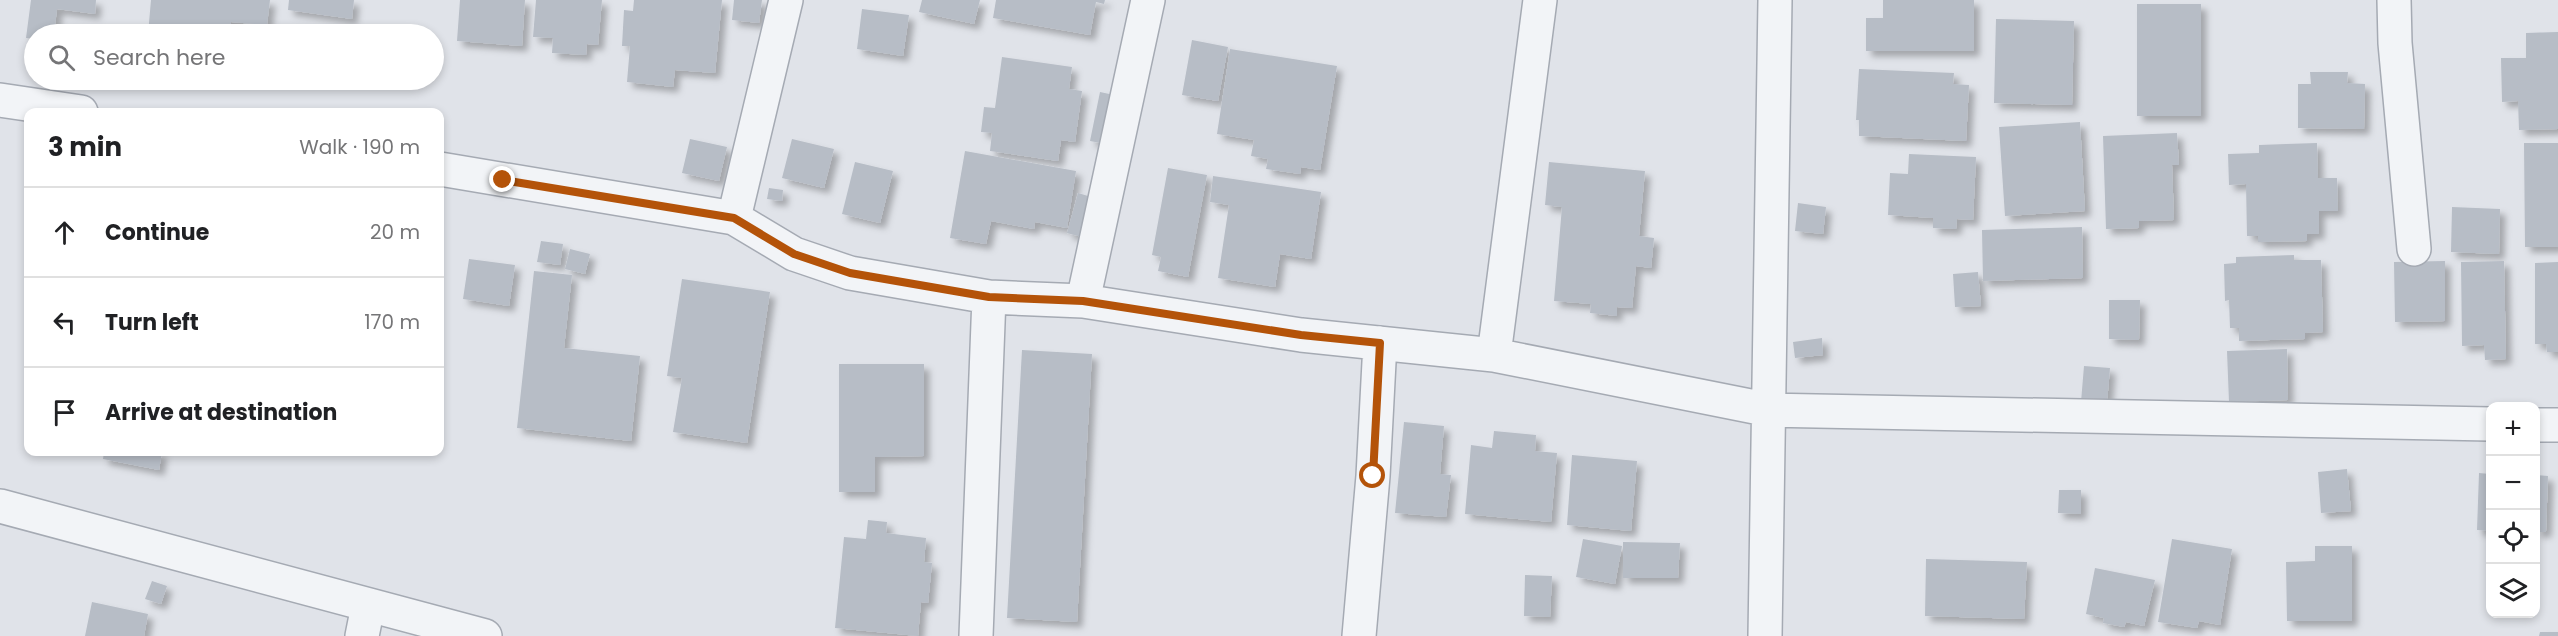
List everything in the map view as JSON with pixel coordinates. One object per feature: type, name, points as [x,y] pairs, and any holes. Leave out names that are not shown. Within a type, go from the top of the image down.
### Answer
[{"type":"street","points":[[734,218],[786,0]]},
{"type":"street","points":[[1083,301],[1148,0]]},
{"type":"street","points":[[1494,355],[1540,0]]},
{"type":"street","points":[[1765,636],[1775,0]]},
{"type":"street","points":[[2394,0],[2395,43],[2414,249]]},
{"type":"street","points":[[0,100],[54,108]]},
{"type":"street","points":[[444,171],[734,218],[794,254],[850,273],[989,297],[1083,301],[1301,335],[1494,355],[1770,410],[2486,424]]},
{"type":"street","points":[[976,636],[989,297]]},
{"type":"street","points":[[1359,636],[1373,476],[1380,343]]},
{"type":"street","points":[[2540,425],[2558,425]]},
{"type":"street","points":[[0,506],[365,621],[485,636]]},
{"type":"building","points":[[31,0],[96,0],[95,14],[57,9],[55,24],[28,24]]},
{"type":"building","points":[[151,0],[270,0],[267,24],[231,22],[231,24],[149,24]]},
{"type":"building","points":[[289,0],[354,0],[352,19],[288,10]]},
{"type":"building","points":[[460,0],[525,0],[522,46],[457,41]]},
{"type":"building","points":[[536,0],[602,0],[598,45],[587,44],[586,55],[552,53],[553,38],[533,37]]},
{"type":"building","points":[[634,0],[722,0],[715,73],[675,70],[673,87],[627,82],[630,46],[622,46],[624,10],[633,11]]},
{"type":"building","points":[[734,0],[762,0],[759,23],[732,20]]},
{"type":"building","points":[[922,0],[980,0],[974,24],[919,12]]},
{"type":"building","points":[[996,0],[1105,0],[1104,4],[1096,2],[1090,35],[993,18]]},
{"type":"building","points":[[1883,0],[1974,0],[1974,51],[1866,51],[1866,18],[1883,18]]},
{"type":"building","points":[[2137,4],[2201,4],[2201,116],[2137,116]]},
{"type":"building","points":[[862,9],[909,15],[903,56],[857,49]]},
{"type":"building","points":[[1996,19],[2074,21],[2072,105],[1994,103]]},
{"type":"building","points":[[2558,32],[2558,129],[2519,130],[2518,101],[2502,102],[2501,58],[2526,58],[2526,33]]},
{"type":"building","points":[[1192,40],[1228,47],[1218,101],[1182,95]]},
{"type":"building","points":[[1230,49],[1337,66],[1320,170],[1301,167],[1300,174],[1266,169],[1268,159],[1251,156],[1254,140],[1217,134]]},
{"type":"building","points":[[1002,57],[1072,67],[1069,89],[1082,91],[1075,142],[1061,140],[1058,161],[990,151],[992,133],[981,132],[984,107],[995,108]]},
{"type":"building","points":[[1859,69],[1954,73],[1953,84],[1969,85],[1966,141],[1859,136],[1859,120],[1856,120]]},
{"type":"building","points":[[2310,72],[2348,72],[2347,83],[2365,84],[2364,129],[2298,128],[2298,84],[2311,84]]},
{"type":"building","points":[[1100,92],[1128,98],[1117,146],[1090,141]]},
{"type":"building","points":[[2080,122],[2085,211],[2005,216],[1999,127]]},
{"type":"building","points":[[2177,133],[2179,165],[2172,165],[2174,220],[2139,221],[2139,228],[2106,229],[2103,136]]},
{"type":"building","points":[[690,139],[727,147],[719,181],[682,173]]},
{"type":"building","points":[[792,139],[834,149],[824,188],[782,178]]},
{"type":"building","points":[[2317,143],[2318,178],[2337,178],[2338,211],[2319,211],[2319,234],[2307,234],[2307,241],[2258,242],[2258,236],[2247,236],[2246,184],[2229,185],[2228,154],[2259,153],[2259,145]]},
{"type":"building","points":[[2524,143],[2558,143],[2558,247],[2525,247]]},
{"type":"building","points":[[965,151],[1076,171],[1067,228],[1035,222],[1034,229],[991,221],[986,244],[950,238]]},
{"type":"building","points":[[1909,154],[1976,157],[1973,220],[1957,219],[1956,229],[1933,228],[1933,218],[1888,215],[1890,173],[1908,174]]},
{"type":"building","points":[[855,162],[893,171],[880,223],[842,214]]},
{"type":"building","points":[[1549,162],[1645,171],[1639,236],[1654,238],[1651,268],[1636,266],[1632,308],[1617,307],[1617,316],[1590,313],[1591,304],[1554,301],[1562,207],[1545,205]]},
{"type":"building","points":[[1168,168],[1207,175],[1188,277],[1158,271],[1161,257],[1152,255]]},
{"type":"building","points":[[1213,176],[1321,192],[1311,259],[1280,254],[1275,287],[1218,278],[1229,205],[1210,202]]},
{"type":"building","points":[[769,188],[783,190],[782,201],[767,199]]},
{"type":"building","points":[[1078,193],[1108,202],[1097,241],[1067,233]]},
{"type":"building","points":[[1798,203],[1826,207],[1823,234],[1795,231]]},
{"type":"building","points":[[2452,207],[2500,209],[2499,254],[2451,252]]},
{"type":"building","points":[[2082,227],[2083,278],[1983,281],[1982,230]]},
{"type":"building","points":[[541,241],[563,244],[560,265],[537,262]]},
{"type":"building","points":[[570,249],[590,254],[585,274],[565,269]]},
{"type":"building","points":[[2294,255],[2294,260],[2321,260],[2323,332],[2305,333],[2305,339],[2239,341],[2239,328],[2230,328],[2229,300],[2225,301],[2224,264],[2236,263],[2236,257]]},
{"type":"building","points":[[469,259],[515,265],[509,306],[463,299]]},
{"type":"building","points":[[2445,261],[2445,321],[2395,322],[2394,262]]},
{"type":"building","points":[[2504,261],[2506,359],[2485,360],[2484,345],[2462,346],[2461,262]]},
{"type":"building","points":[[2558,262],[2558,352],[2547,352],[2546,344],[2535,344],[2535,263]]},
{"type":"building","points":[[534,271],[572,275],[564,348],[640,356],[631,441],[517,428]]},
{"type":"building","points":[[1978,272],[1981,306],[1955,307],[1953,274]]},
{"type":"building","points":[[682,279],[770,292],[747,443],[673,432],[682,378],[667,376]]},
{"type":"building","points":[[2109,300],[2140,300],[2139,340],[2109,339]]},
{"type":"building","points":[[1822,338],[1823,355],[1795,358],[1793,342]]},
{"type":"building","points":[[2287,349],[2288,400],[2229,402],[2227,351]]},
{"type":"building","points":[[1022,350],[1092,354],[1077,622],[1007,618]]},
{"type":"building","points":[[839,364],[924,364],[924,456],[875,457],[875,492],[839,492]]},
{"type":"building","points":[[2084,366],[2110,368],[2107,403],[2081,402]]},
{"type":"building","points":[[1404,422],[1444,426],[1440,474],[1451,475],[1446,517],[1395,513]]},
{"type":"building","points":[[1494,431],[1536,435],[1535,451],[1557,453],[1551,522],[1465,514],[1471,445],[1492,448]]},
{"type":"building","points":[[1572,455],[1637,461],[1631,531],[1567,525]]},
{"type":"building","points":[[103,456],[161,456],[159,470],[103,459]]},
{"type":"building","points":[[2347,469],[2351,511],[2321,513],[2318,472]]},
{"type":"building","points":[[2479,473],[2486,474],[2486,531],[2477,530]]},
{"type":"building","points":[[2540,475],[2548,476],[2546,532],[2540,532]]},
{"type":"building","points":[[2059,490],[2081,490],[2081,514],[2058,513]]},
{"type":"building","points":[[868,520],[887,522],[886,533],[926,538],[924,562],[932,563],[928,603],[921,602],[918,636],[835,628],[844,537],[866,539]]},
{"type":"building","points":[[1583,539],[1622,546],[1615,584],[1576,577]]},
{"type":"building","points":[[2172,539],[2232,549],[2220,625],[2199,621],[2197,628],[2158,622]]},
{"type":"building","points":[[1623,542],[1680,543],[1678,578],[1623,578]]},
{"type":"building","points":[[2315,546],[2352,546],[2352,621],[2287,621],[2286,562],[2315,561]]},
{"type":"building","points":[[1926,559],[2027,562],[2024,619],[1925,616]]},
{"type":"building","points":[[2095,568],[2155,580],[2144,626],[2126,622],[2124,627],[2103,623],[2104,618],[2086,614]]},
{"type":"building","points":[[1525,575],[1552,576],[1550,617],[1524,616]]},
{"type":"building","points":[[152,581],[167,586],[161,604],[145,599]]},
{"type":"building","points":[[92,602],[148,614],[144,636],[85,636]]},
{"type":"building","points":[[2540,632],[2558,632],[2558,636],[2539,636]]},
{"type":"route","points":[[503,180],[734,218],[794,254],[850,273],[989,297],[1083,301],[1301,335],[1380,343],[1373,476]]}]
